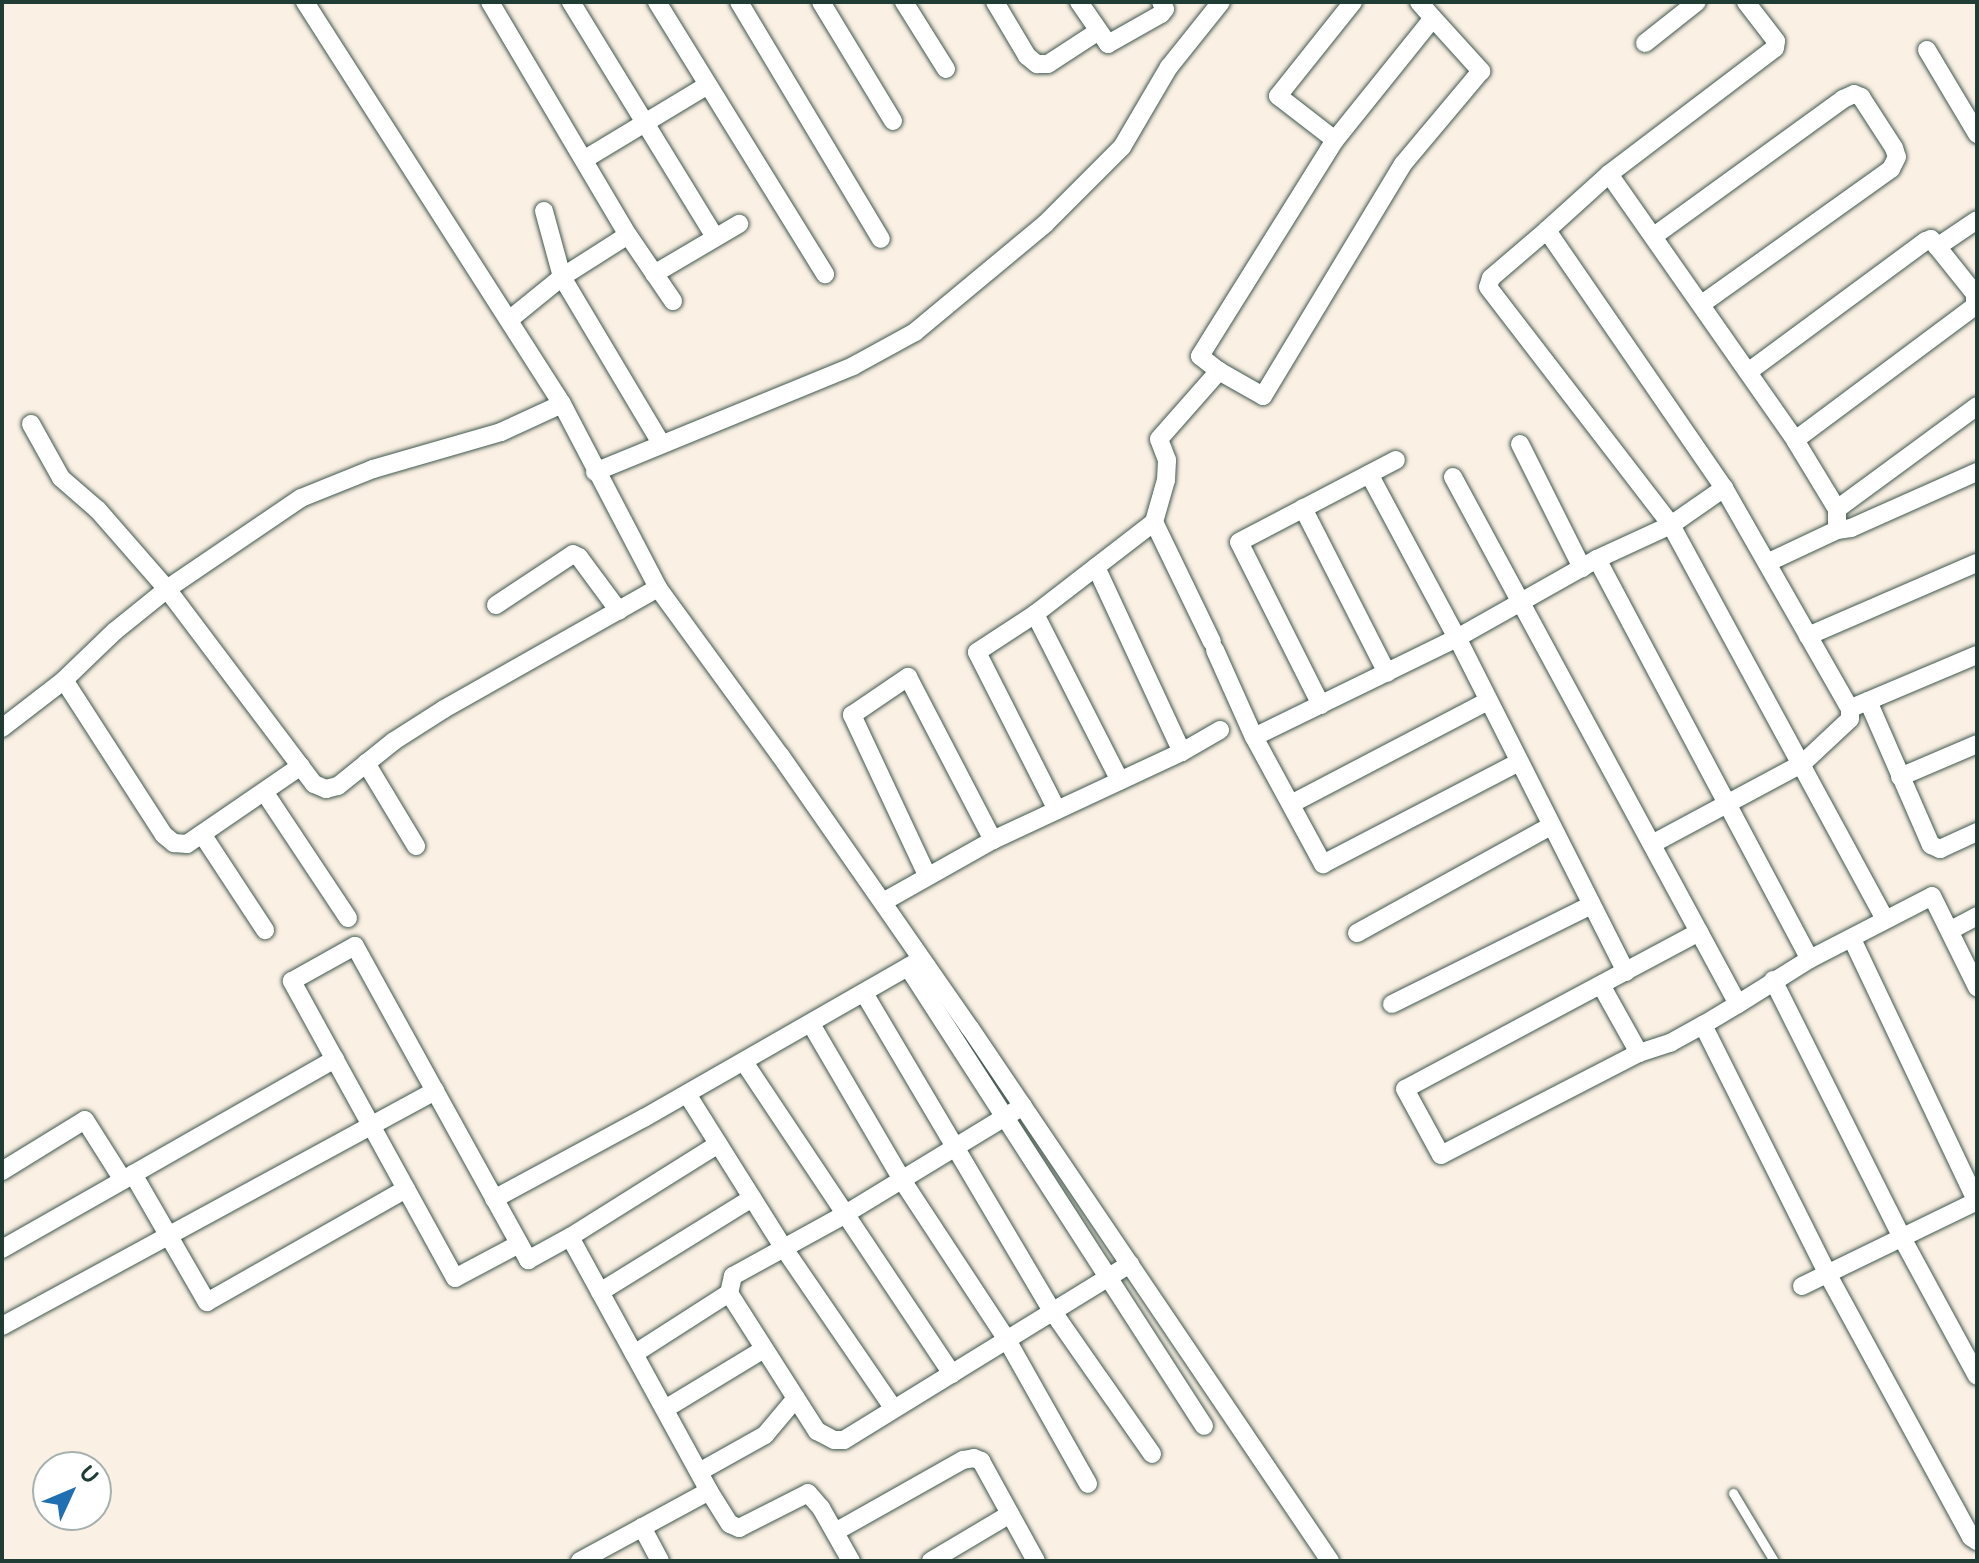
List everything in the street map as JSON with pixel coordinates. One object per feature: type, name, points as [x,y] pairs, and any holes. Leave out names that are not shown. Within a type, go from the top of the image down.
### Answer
[{"type":"street","points":[[305,2],[562,404],[658,588],[883,902],[1003,1118],[1204,1426]]},
{"type":"street","points":[[490,2],[628,235],[673,301]]},
{"type":"street","points":[[571,2],[715,237]]},
{"type":"street","points":[[657,2],[706,86],[825,274]]},
{"type":"street","points":[[739,2],[881,239]]},
{"type":"street","points":[[821,2],[893,121]]},
{"type":"street","points":[[904,2],[946,69]]},
{"type":"street","points":[[995,2],[1027,56],[1037,64],[1048,64],[1097,32]]},
{"type":"street","points":[[1079,2],[1108,44],[1120,40],[1161,14],[1165,9],[1161,2]]},
{"type":"street","points":[[595,472],[853,366],[915,332],[1045,224],[1122,147],[1169,67],[1221,2]]},
{"type":"street","points":[[1335,140],[1278,96],[1353,2]]},
{"type":"street","points":[[1419,2],[1481,71],[1403,164],[1263,396],[1219,371],[1200,356],[1335,140],[1433,18]]},
{"type":"street","points":[[1645,43],[1697,2]]},
{"type":"street","points":[[1746,2],[1776,41],[1775,48],[1609,174],[1491,278],[1488,287],[1671,525],[1885,919]]},
{"type":"street","points":[[1927,50],[1977,134]]},
{"type":"street","points":[[585,159],[706,86]]},
{"type":"street","points":[[1654,236],[1843,99],[1854,94],[1861,97],[1894,148],[1897,157],[1891,169],[1702,304]]},
{"type":"street","points":[[1609,174],[1795,440],[1837,509],[1837,530]]},
{"type":"street","points":[[544,211],[562,277],[661,443]]},
{"type":"street","points":[[1937,247],[1977,220]]},
{"type":"street","points":[[654,274],[739,224]]},
{"type":"street","points":[[1547,230],[1724,488],[1769,562],[1808,636],[1859,705],[1900,777],[1931,845],[1940,849],[1977,832]]},
{"type":"street","points":[[509,320],[562,277],[628,235]]},
{"type":"street","points":[[1748,372],[1931,239],[1975,294],[1975,306],[1795,440]]},
{"type":"street","points":[[1057,810],[977,652],[1035,614],[1154,522],[1166,480],[1167,460],[1159,439],[1219,371]]},
{"type":"street","points":[[2,728],[64,680],[167,589],[301,498],[335,481],[501,432],[562,404]]},
{"type":"street","points":[[1837,509],[1977,406]]},
{"type":"street","points":[[31,424],[61,478],[98,510],[167,589],[314,784],[326,789],[338,786],[444,709],[658,588]]},
{"type":"street","points":[[1520,444],[1810,959]]},
{"type":"street","points":[[1321,705],[1239,542],[1396,460]]},
{"type":"street","points":[[1769,562],[1977,472]]},
{"type":"street","points":[[1369,474],[1457,638],[1589,906],[1626,972]]},
{"type":"street","points":[[1453,477],[1738,1004]]},
{"type":"street","points":[[1254,737],[1457,638],[1589,564],[1671,525],[1724,488]]},
{"type":"street","points":[[1303,508],[1387,673]]},
{"type":"street","points":[[1154,522],[1254,737],[1323,864],[1519,762]]},
{"type":"street","points":[[496,605],[573,554],[579,557],[619,611]]},
{"type":"street","points":[[1808,636],[1977,563]]},
{"type":"street","points":[[1096,567],[1182,752]]},
{"type":"street","points":[[1035,614],[1120,781]]},
{"type":"street","points":[[1652,844],[1803,763],[1850,719],[1859,705],[1977,655]]},
{"type":"street","points":[[927,875],[852,715],[908,677],[993,840]]},
{"type":"street","points":[[64,680],[164,835],[174,843],[187,844],[301,766]]},
{"type":"street","points":[[1291,804],[1486,702]]},
{"type":"street","points":[[883,902],[993,840],[1182,752],[1220,730]]},
{"type":"street","points":[[1900,777],[1977,744]]},
{"type":"street","points":[[366,763],[416,846]]},
{"type":"street","points":[[265,793],[348,918]]},
{"type":"street","points":[[1357,933],[1551,826]]},
{"type":"street","points":[[202,834],[265,930]]},
{"type":"street","points":[[1699,932],[1405,1089],[1441,1155],[1639,1053],[1670,1043],[1810,959],[1932,896],[1977,987]]},
{"type":"street","points":[[1392,1004],[1589,906]]},
{"type":"street","points":[[1951,930],[1977,916]]},
{"type":"street","points":[[1802,1286],[1977,1201],[1852,939]]},
{"type":"street","points":[[519,1244],[455,1278],[292,981],[355,946],[528,1260],[718,1144]]},
{"type":"street","points":[[494,1199],[687,1094],[915,963]]},
{"type":"street","points":[[915,963],[1023,1106],[1330,1561]]},
{"type":"street","points":[[1773,980],[1901,1236],[1977,1376]]},
{"type":"street","points":[[1601,985],[1639,1053]]},
{"type":"street","points":[[864,993],[957,1145],[1053,1312],[1152,1454]]},
{"type":"street","points":[[811,1024],[902,1180],[1007,1340],[1088,1484]]},
{"type":"street","points":[[1703,1025],[1827,1273],[1971,1537],[1977,1541]]},
{"type":"street","points":[[2,1249],[335,1059]]},
{"type":"street","points":[[744,1062],[952,1374]]},
{"type":"street","points":[[2,1326],[435,1091]]},
{"type":"street","points":[[687,1094],[783,1247],[894,1409]]},
{"type":"street","points":[[1023,1106],[844,1215],[741,1269],[728,1285],[729,1293],[817,1431],[834,1440],[844,1440],[1130,1264]]},
{"type":"street","points":[[2,1171],[85,1120],[169,1236],[207,1302],[406,1189]]},
{"type":"street","points":[[600,1292],[752,1198]]},
{"type":"street","points":[[570,1237],[730,1524],[739,1528],[808,1493],[851,1561]]},
{"type":"street","points":[[634,1354],[729,1293]]},
{"type":"street","points":[[665,1409],[764,1349]]},
{"type":"street","points":[[699,1472],[765,1435],[796,1398]]},
{"type":"street","points":[[835,1532],[963,1460],[974,1458],[981,1461],[1036,1561]]},
{"type":"street","points":[[585,1560],[709,1491]]},
{"type":"street","points":[[931,1561],[1010,1514]]},
{"type":"street","points":[[642,1527],[660,1561]]},
{"type":"lane","points":[[1733,1493],[1774,1561]]}]
